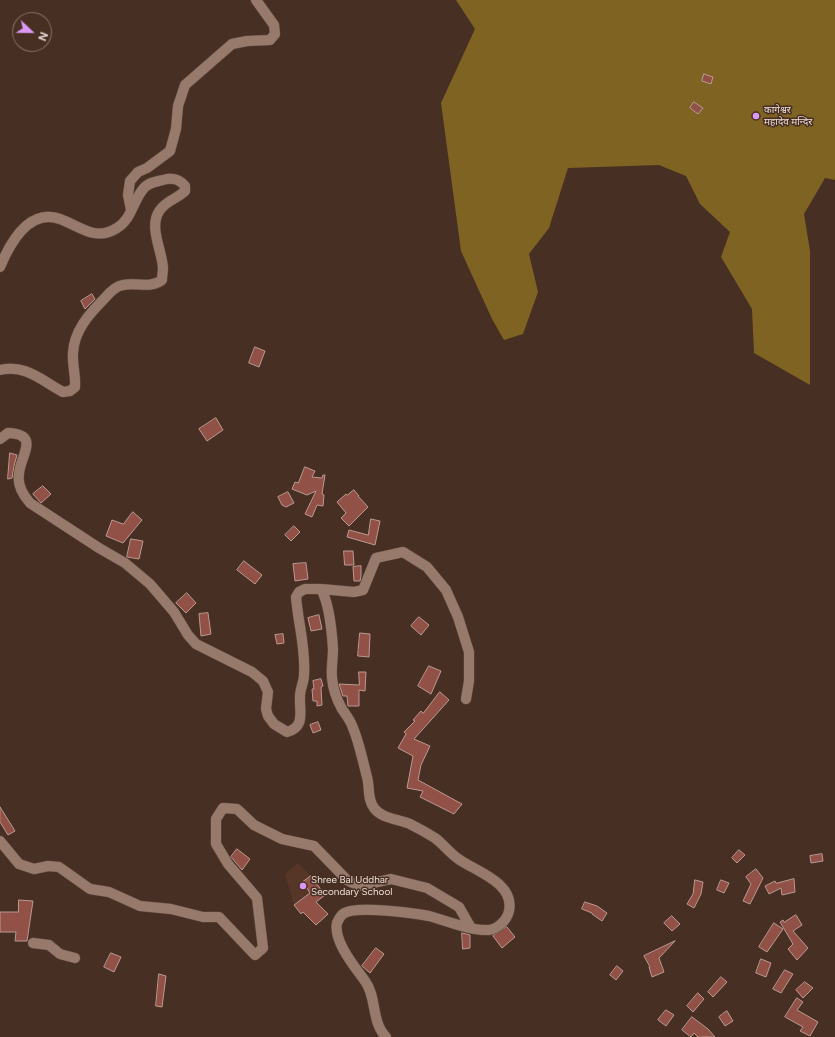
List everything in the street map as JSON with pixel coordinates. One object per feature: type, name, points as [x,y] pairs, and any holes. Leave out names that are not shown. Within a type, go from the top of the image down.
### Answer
[{"type":"street","points":[[131,210],[128,195],[130,181],[138,172],[147,168],[170,151],[176,129],[178,106],[184,85],[232,44],[247,41],[270,40],[275,34],[274,25],[256,0]]},
{"type":"street","points":[[0,267],[6,252],[16,237],[39,217],[60,219],[92,234],[107,232],[126,222],[144,188],[156,181],[170,179],[180,180],[185,186],[185,192],[160,210],[155,221],[163,268],[162,280],[156,284],[122,285],[110,292],[90,312],[81,326],[75,342],[73,353],[73,368],[76,378],[75,387],[70,391],[63,392],[32,374],[15,368],[0,370]]},
{"type":"street","points":[[0,439],[8,433],[18,433],[25,438],[27,450],[18,474],[19,486],[24,496],[30,503],[99,548],[125,563],[150,584],[174,612],[188,635],[196,644],[252,672],[263,682],[268,692],[266,709],[268,716],[274,724],[282,730],[288,732],[295,730],[300,724],[300,695],[304,675],[302,635],[296,597],[299,592],[305,589],[354,592],[363,590],[376,558],[403,552],[428,567],[446,590],[458,617],[469,652],[469,681],[466,699]]},
{"type":"street","points":[[320,589],[324,595],[330,621],[333,650],[332,677],[335,691],[342,708],[353,727],[368,778],[370,800],[374,809],[381,815],[409,823],[435,838],[457,858],[491,878],[506,892],[509,902],[509,912],[504,921],[499,926],[490,930],[471,928],[427,916],[393,910],[352,911],[343,914],[337,922],[340,942],[347,958],[370,987],[378,1026],[386,1037]]},
{"type":"street","points":[[0,841],[19,864],[34,869],[48,866],[59,867],[90,889],[109,892],[140,906],[171,909],[203,917],[219,917],[256,955],[263,948],[257,898],[228,864],[216,844],[216,820],[223,808],[237,808],[254,825],[282,839],[314,846],[347,880],[359,886],[391,879],[426,888],[459,908],[471,928]]},
{"type":"street","points":[[33,943],[49,945],[60,954],[75,958]]},
{"type":"shaded area","points":[[456,0],[835,0],[835,180],[825,178],[804,214],[810,251],[810,385],[754,353],[752,309],[721,257],[730,232],[700,204],[686,176],[659,165],[568,168],[549,228],[529,254],[538,292],[523,334],[504,340],[492,319],[461,251],[441,103],[475,29]]},
{"type":"shaded area","name":"Shree Bal Uddhar Secondary School","points":[[298,863],[311,876],[325,895],[301,914],[294,905],[285,874]]},
{"type":"building","points":[[704,74],[713,77],[711,84],[702,81]]},
{"type":"building","points":[[694,102],[703,108],[698,114],[690,108]]},
{"type":"building","points":[[92,294],[95,299],[85,309],[81,301]]},
{"type":"building","points":[[255,347],[265,351],[259,367],[249,363]]},
{"type":"building","points":[[216,418],[223,430],[207,441],[199,429]]},
{"type":"building","points":[[10,453],[17,455],[12,478],[8,479]]},
{"type":"building","points":[[305,467],[315,471],[312,477],[322,478],[323,475],[325,475],[322,494],[324,495],[323,506],[317,505],[312,517],[305,514],[316,491],[307,495],[292,489],[295,482],[298,483]]},
{"type":"building","points":[[43,486],[51,494],[41,503],[33,494]]},
{"type":"building","points":[[354,490],[368,507],[349,526],[341,518],[346,513],[337,502],[346,494],[347,495]]},
{"type":"building","points":[[288,492],[294,503],[286,507],[282,505],[278,497]]},
{"type":"building","points":[[133,512],[142,520],[123,543],[106,536],[112,520],[123,524]]},
{"type":"building","points":[[371,519],[380,521],[375,545],[347,537],[349,530],[368,535]]},
{"type":"building","points":[[294,526],[300,532],[291,541],[285,535]]},
{"type":"building","points":[[131,539],[143,541],[139,559],[127,557]]},
{"type":"building","points":[[344,551],[353,551],[354,565],[345,565]]},
{"type":"building","points":[[244,561],[262,575],[255,584],[237,570]]},
{"type":"building","points":[[306,563],[308,579],[295,581],[293,564]]},
{"type":"building","points":[[361,566],[360,581],[354,581],[353,567]]},
{"type":"building","points":[[187,593],[196,603],[186,613],[176,603]]},
{"type":"building","points":[[208,613],[211,634],[201,636],[199,614]]},
{"type":"building","points":[[319,615],[322,629],[311,631],[308,618]]},
{"type":"building","points":[[419,617],[429,625],[421,635],[411,626]]},
{"type":"building","points":[[360,633],[370,634],[369,657],[358,656]]},
{"type":"building","points":[[283,634],[284,643],[277,644],[275,635]]},
{"type":"building","points":[[429,666],[441,671],[431,694],[418,686]]},
{"type":"building","points":[[359,672],[366,672],[365,691],[359,690],[359,706],[348,706],[347,696],[343,696],[339,684],[359,685]]},
{"type":"building","points":[[321,679],[323,686],[321,687],[322,705],[317,706],[317,701],[313,701],[313,681]]},
{"type":"building","points":[[440,692],[449,700],[414,739],[430,746],[421,765],[418,780],[462,804],[454,814],[420,797],[423,791],[407,788],[413,756],[398,748],[406,734],[404,732],[415,721],[413,720],[421,711],[423,713]]},
{"type":"building","points":[[318,722],[321,730],[313,733],[310,725]]},
{"type":"building","points":[[0,807],[15,831],[8,835],[0,822]]},
{"type":"building","points":[[237,849],[250,859],[242,870],[231,857]]},
{"type":"building","points":[[739,850],[745,855],[737,863],[732,858]]},
{"type":"building","points":[[822,854],[823,861],[811,863],[810,856]]},
{"type":"building","points":[[756,869],[763,878],[750,904],[743,901],[751,884],[746,877]]},
{"type":"building","points":[[311,876],[325,895],[316,902],[328,914],[316,925],[303,912],[301,914],[294,905],[310,893],[303,882]]},
{"type":"building","points":[[794,879],[795,892],[782,895],[781,888],[769,894],[765,886],[775,881],[776,883]]},
{"type":"building","points":[[695,880],[703,882],[701,894],[694,908],[687,904],[693,894]]},
{"type":"building","points":[[721,880],[729,883],[724,893],[717,890]]},
{"type":"building","points":[[19,900],[33,901],[27,941],[15,941],[16,932],[0,932],[0,912],[18,912]]},
{"type":"building","points":[[585,902],[597,906],[607,913],[602,921],[592,913],[582,909]]},
{"type":"building","points":[[796,915],[802,925],[793,931],[808,948],[797,960],[788,949],[793,944],[780,922],[783,920],[784,922]]},
{"type":"building","points":[[672,916],[680,924],[672,931],[664,923]]},
{"type":"building","points":[[774,923],[783,929],[767,952],[759,947]]},
{"type":"building","points":[[507,927],[515,937],[502,948],[493,936]]},
{"type":"building","points":[[462,933],[470,935],[470,948],[463,949]]},
{"type":"building","points":[[675,941],[659,958],[664,972],[652,977],[650,967],[644,956]]},
{"type":"building","points":[[376,948],[384,954],[370,973],[362,966]]},
{"type":"building","points":[[111,953],[121,957],[114,972],[104,967]]},
{"type":"building","points":[[761,959],[771,963],[766,977],[756,973]]},
{"type":"building","points":[[617,966],[623,971],[616,980],[610,975]]},
{"type":"building","points":[[785,970],[793,974],[781,993],[773,989]]},
{"type":"building","points":[[159,974],[166,976],[162,1007],[156,1006]]},
{"type":"building","points":[[721,977],[727,982],[713,997],[708,992]]},
{"type":"building","points":[[805,982],[813,988],[803,998],[796,990]]},
{"type":"building","points":[[698,993],[704,999],[693,1012],[687,1006]]},
{"type":"building","points":[[797,998],[803,1002],[797,1010],[818,1022],[810,1036],[800,1031],[803,1027],[785,1017]]},
{"type":"building","points":[[666,1010],[674,1015],[666,1026],[658,1020]]},
{"type":"building","points":[[727,1011],[733,1021],[725,1026],[719,1017]]},
{"type":"building","points":[[692,1017],[708,1029],[715,1037],[698,1037],[694,1033],[691,1037],[682,1030]]},
{"type":"place","name":"कागेश्वर महादेव मन्दिर","points":[[756,116]]},
{"type":"place","name":"Shree Bal Uddhar Secondary School","points":[[303,886]]}]
